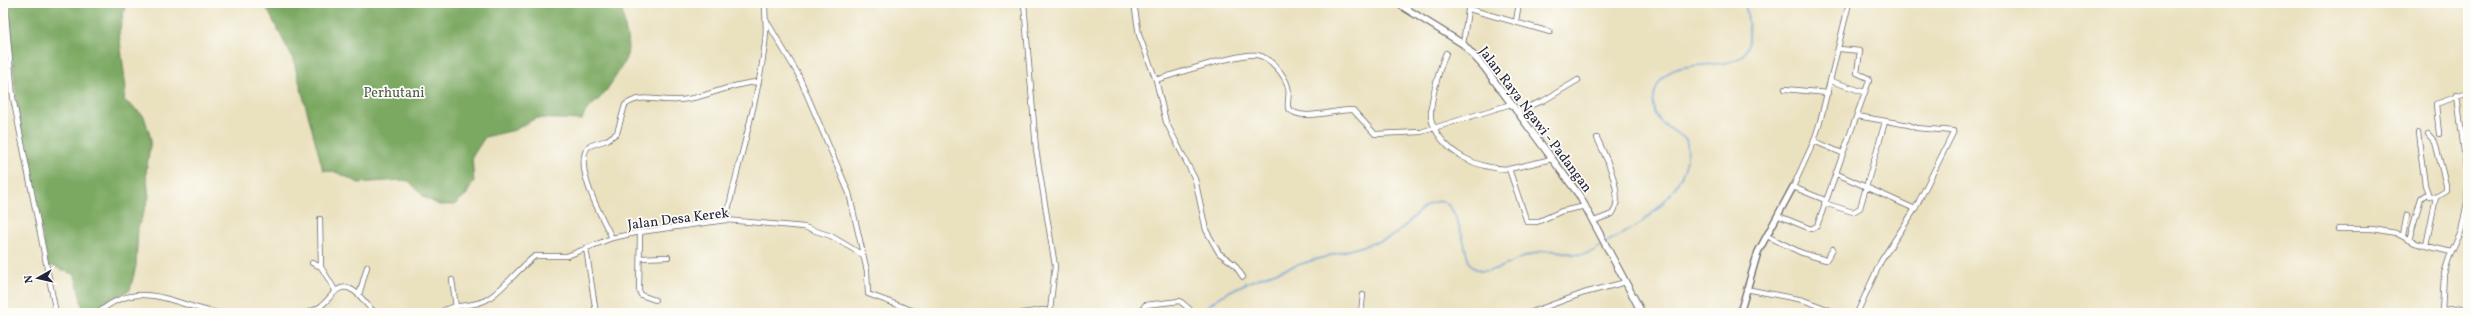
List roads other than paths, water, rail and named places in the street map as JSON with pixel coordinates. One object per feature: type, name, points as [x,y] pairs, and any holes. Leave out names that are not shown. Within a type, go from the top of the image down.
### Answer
[{"type":"highway","name":"Jalan Raya Ngawi - Padangan","points":[[1396,3],[1463,44],[1484,67],[1586,206],[1642,313]]},
{"type":"main road","points":[[1740,313],[1758,252],[1779,216],[1793,187]]},
{"type":"street","points":[[5,3],[13,98],[56,313]]},
{"type":"street","points":[[726,220],[733,184],[756,100],[766,42],[765,3]]},
{"type":"street","points":[[1024,3],[1036,149],[1055,266],[1050,311]]},
{"type":"street","points":[[1134,3],[1139,35],[1156,80],[1169,131],[1197,185],[1206,230],[1219,253],[1234,264],[1243,277]]},
{"type":"street","points":[[1463,44],[1469,3]]},
{"type":"street","points":[[1516,21],[1519,3]]},
{"type":"street","points":[[1849,3],[1840,49],[1814,141],[1793,187],[1824,201],[1853,212],[1856,211],[1860,208],[1885,122]]},
{"type":"street","points":[[1469,9],[1516,21],[1550,32]]},
{"type":"street","points":[[766,20],[798,74],[824,130],[849,193],[868,275],[868,294],[920,313]]},
{"type":"street","points":[[1779,216],[1813,229],[1817,226],[1824,201],[1869,79],[1857,72],[1861,52],[1840,49]]},
{"type":"street","points":[[1156,80],[1240,56],[1256,54],[1269,60],[1284,79],[1288,88],[1288,108],[1292,112],[1318,115],[1353,110],[1374,134],[1411,133],[1511,104]]},
{"type":"street","points":[[1446,54],[1436,76],[1432,119],[1435,127],[1446,144],[1458,155],[1492,169],[1509,168],[1552,159]]},
{"type":"street","points":[[1516,111],[1543,101],[1578,80]]},
{"type":"street","points":[[1831,81],[1864,92]]},
{"type":"street","points":[[612,238],[590,193],[584,157],[589,146],[607,140],[617,133],[625,105],[634,99],[656,97],[670,100],[700,96],[732,85],[758,82]]},
{"type":"street","points":[[1785,90],[1828,93]]},
{"type":"street","points":[[2439,134],[2436,104],[2457,95],[2468,93]]},
{"type":"street","points":[[2457,95],[2468,185],[2461,232],[2444,274],[2442,311],[2468,308]]},
{"type":"street","points":[[1856,116],[1931,130],[1954,131],[1915,209],[1872,277],[1857,313]]},
{"type":"street","points":[[2418,133],[2425,185],[2429,196],[2436,197],[2446,190],[2446,185],[2435,142],[2428,134]]},
{"type":"street","points":[[1594,221],[1612,214],[1615,205],[1614,179],[1597,138]]},
{"type":"street","points":[[1814,141],[1842,153]]},
{"type":"street","points":[[1509,168],[1528,222],[1537,222],[1562,211],[1586,206]]},
{"type":"street","points":[[1835,173],[1915,209]]},
{"type":"street","points":[[2409,240],[2425,185]]},
{"type":"street","points":[[2421,198],[2428,193]]},
{"type":"street","points":[[2426,246],[2436,197]]},
{"type":"street","points":[[2403,235],[2407,215]]},
{"type":"street","points":[[320,219],[321,267],[336,290]]},
{"type":"street","name":"Jalan Desa Kerek","points":[[439,313],[456,307],[478,304],[489,299],[535,256],[568,256],[612,238],[640,232],[726,220],[804,227],[831,236],[863,254]]},
{"type":"street","points":[[2338,229],[2372,229],[2403,235],[2409,240],[2426,246],[2452,252]]},
{"type":"street","points":[[640,232],[639,290],[641,295],[655,300]]},
{"type":"street","points":[[1767,236],[1802,253],[1826,260],[1833,249]]},
{"type":"street","points":[[586,248],[596,313]]},
{"type":"street","points":[[640,258],[668,257]]},
{"type":"street","points":[[312,263],[321,267]]},
{"type":"street","points":[[359,296],[367,266]]},
{"type":"street","points":[[452,280],[456,307]]},
{"type":"street","points":[[1529,313],[1541,311],[1584,292],[1626,282]]},
{"type":"street","points":[[307,313],[322,306],[336,290],[349,289],[359,296],[368,308],[376,313]]},
{"type":"street","points":[[1746,289],[1803,300],[1838,313]]},
{"type":"street","points":[[99,313],[113,301],[121,297],[147,294],[218,313]]},
{"type":"street","points":[[1361,313],[1363,296]]},
{"type":"street","points":[[1141,313],[1144,306],[1176,301],[1183,302],[1194,313]]},
{"type":"street","points":[[1022,313],[1050,311],[1060,313]]},
{"type":"waterway","points":[[1606,243],[1641,223],[1650,215],[1668,197],[1676,186],[1686,163],[1688,151],[1686,139],[1662,123],[1655,112],[1654,97],[1659,83],[1668,74],[1679,68],[1718,64],[1739,58],[1744,53],[1749,40],[1745,3]]},
{"type":"waterway","points":[[1202,313],[1215,300],[1235,288],[1287,268],[1386,239],[1401,230],[1421,210],[1435,202],[1443,202],[1453,211],[1457,219],[1469,262],[1477,270],[1488,271],[1495,269],[1539,252],[1557,251],[1577,255],[1593,251],[1603,245]]},
{"type":"park label","name":"Perhutani","points":[[394,92]]}]
